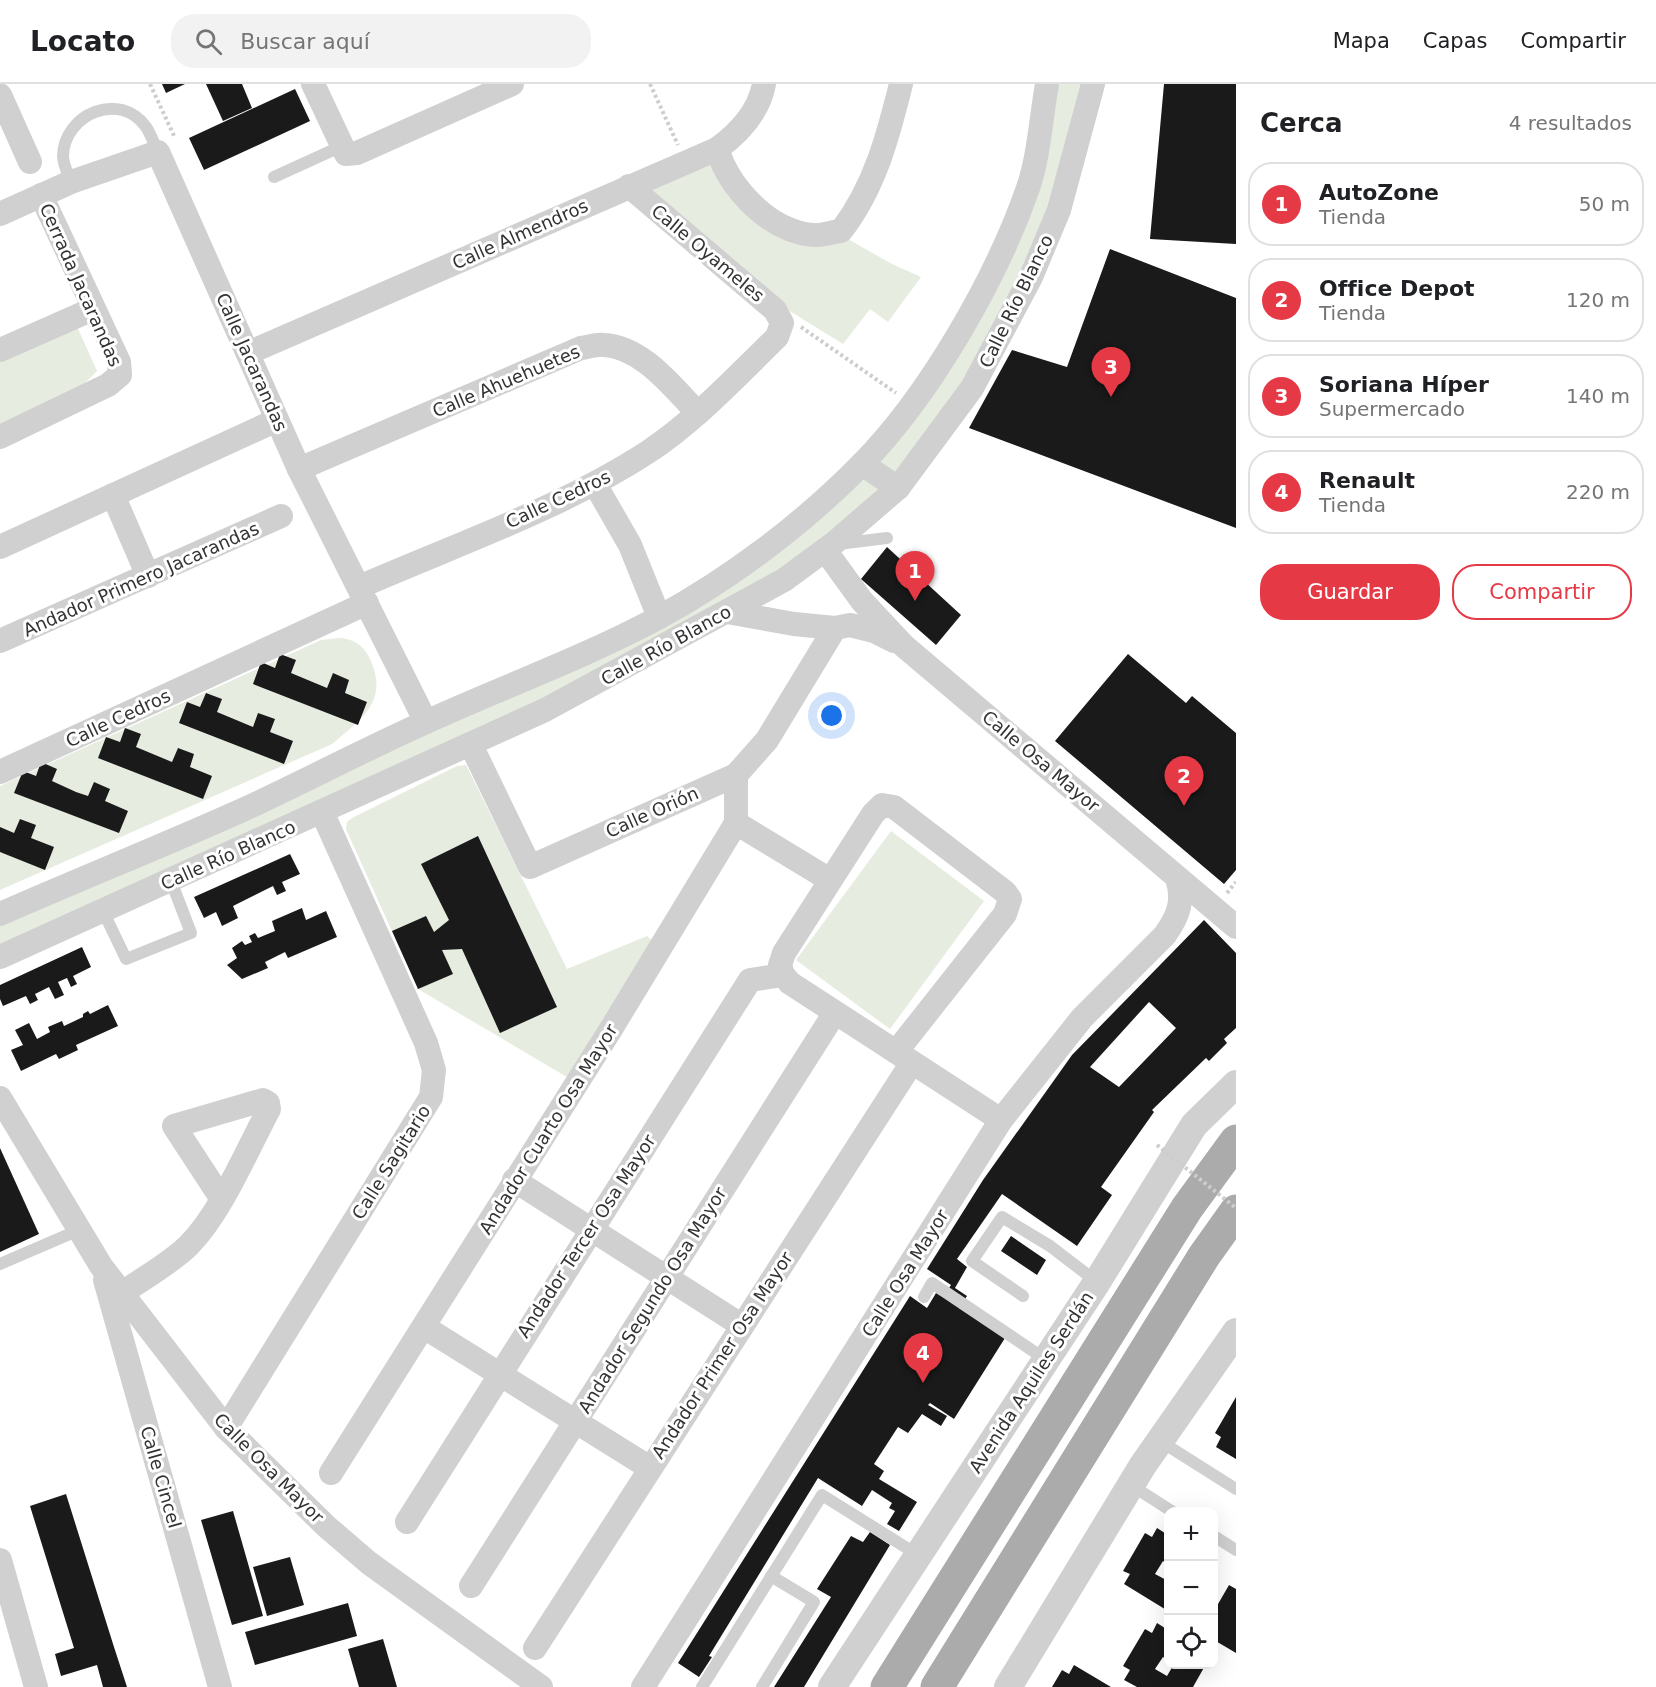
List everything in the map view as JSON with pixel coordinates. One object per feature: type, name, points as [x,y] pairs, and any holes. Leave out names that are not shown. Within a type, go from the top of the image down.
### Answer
[{"type":"main road","name":"Avenida Aquiles Serdán","points":[[887,1687],[1187,1208],[1236,1141]]},
{"type":"main road","points":[[937,1687],[1204,1256],[1236,1210]]},
{"type":"street","points":[[313,84],[346,154],[357,153],[512,84]]},
{"type":"street","name":"Calle Almendros","points":[[248,353],[717,149],[732,138],[752,116],[765,84]]},
{"type":"street","points":[[717,149],[723,168],[735,188],[778,224],[814,236],[841,231],[853,215],[885,149],[901,84]]},
{"type":"street","name":"Calle Río Blanco","points":[[0,914],[247,808],[426,722],[532,677],[658,617],[739,566],[801,519],[862,465],[912,404],[965,324],[996,264],[1029,185],[1047,84]]},
{"type":"street","name":"Calle Río Blanco","points":[[0,957],[545,710],[784,580],[829,547],[898,488],[972,388],[1031,277],[1059,210],[1093,84]]},
{"type":"street","points":[[0,95],[30,162]]},
{"type":"street","points":[[0,214],[71,182],[158,152]]},
{"type":"street","name":"Calle Jacarandas","points":[[158,152],[299,469],[426,722]]},
{"type":"street","name":"Calle Oyameles","points":[[629,186],[779,316]]},
{"type":"street","name":"Cerrada Jacarandas","points":[[0,437],[108,385],[120,375],[119,362],[41,195]]},
{"type":"street","points":[[996,264],[1031,277]]},
{"type":"street","points":[[0,350],[93,309]]},
{"type":"street","name":"Calle Cedros","points":[[0,772],[595,484],[650,450],[698,413],[777,337],[779,316]]},
{"type":"street","name":"Calle Ahuehuetes","points":[[299,469],[581,348],[604,345],[624,349],[642,360],[698,413]]},
{"type":"street","points":[[0,547],[277,420]]},
{"type":"street","points":[[862,465],[898,488]]},
{"type":"street","points":[[595,484],[630,545],[658,617]]},
{"type":"street","points":[[113,495],[148,576]]},
{"type":"street","name":"Andador Primero Jacarandas","points":[[1,639],[281,516]]},
{"type":"street","name":"Calle Osa Mayor","points":[[829,547],[862,601],[904,646],[1236,927]]},
{"type":"street","name":"Calle Osa Mayor","points":[[727,612],[794,624],[835,628],[850,625],[874,631],[904,646]]},
{"type":"street","name":"Calle Orión","points":[[471,745],[530,867],[736,775],[767,740],[835,628]]},
{"type":"street","points":[[532,677],[545,710]]},
{"type":"street","points":[[736,775],[736,823],[830,880],[784,953],[780,965],[783,975],[834,1014],[1001,1120]]},
{"type":"street","name":"Andador Primer Osa Mayor","points":[[535,1647],[741,1325],[903,1058],[1005,914],[1010,899],[1005,892],[894,807],[882,805],[873,814],[830,880]]},
{"type":"street","name":"Calle Sagitario","points":[[226,1428],[432,1097],[434,1070],[426,1043],[322,812]]},
{"type":"street","name":"Andador Cuarto Osa Mayor","points":[[331,1473],[424,1327],[514,1179],[611,1029],[736,823]]},
{"type":"street","name":"Calle Osa Mayor","points":[[643,1687],[1001,1120],[1082,1018],[1165,935],[1181,907],[1182,894],[1177,878]]},
{"type":"street","name":"Andador Tercer Osa Mayor","points":[[407,1521],[750,980],[783,975]]},
{"type":"street","name":"Andador Segundo Osa Mayor","points":[[471,1586],[834,1014]]},
{"type":"street","name":"Avenida Aquiles Serdán","points":[[832,1687],[1097,1282],[1194,1125],[1236,1084]]},
{"type":"street","name":"Calle Osa Mayor","points":[[0,1098],[101,1266],[226,1428],[327,1527],[369,1563],[541,1687]]},
{"type":"street","points":[[514,1179],[741,1325]]},
{"type":"street","points":[[121,1293],[189,1246],[205,1226],[221,1198]]},
{"type":"street","name":"Calle Cincel","points":[[101,1266],[220,1687]]},
{"type":"street","points":[[424,1327],[500,1372],[650,1468]]},
{"type":"street","points":[[1008,1687],[1131,1484],[1236,1332]]},
{"type":"street","points":[[0,1560],[36,1687]]},
{"type":"lane","points":[[71,182],[62,158],[65,138],[76,122],[92,111],[112,108],[131,113],[146,126],[158,152]]},
{"type":"lane","points":[[274,177],[342,146]]},
{"type":"lane","points":[[829,547],[887,538]]},
{"type":"lane","points":[[103,911],[126,959],[191,933],[171,881]]},
{"type":"lane","points":[[1023,1296],[972,1261],[1002,1217],[1050,1246],[1097,1282]]},
{"type":"lane","points":[[0,1264],[79,1230]]},
{"type":"lane","points":[[924,1297],[932,1283],[1045,1359]]},
{"type":"lane","points":[[1160,1441],[1236,1489]]},
{"type":"lane","points":[[1131,1484],[1166,1507]]},
{"type":"lane","points":[[702,1687],[822,1495],[918,1555]]},
{"type":"lane","points":[[1218,1539],[1236,1550]]},
{"type":"lane","points":[[762,1687],[814,1602],[771,1576]]},
{"type":"path","points":[[150,84],[176,142],[175,146],[158,152]]},
{"type":"path","points":[[650,84],[686,162]]},
{"type":"path","points":[[779,316],[912,404]]},
{"type":"path","points":[[1157,1145],[1236,1210]]},
{"type":"shaded area","points":[[1055,84],[1086,84],[1053,208],[965,385],[896,478],[780,575],[549,700],[0,949],[0,921],[542,681],[806,524],[972,327]]},
{"type":"shaded area","points":[[713,158],[774,231],[846,238],[892,264],[921,277],[888,322],[870,309],[843,344],[780,305],[643,188]]},
{"type":"shaded area","points":[[75,322],[97,371],[80,388],[0,425],[0,357]]},
{"type":"shaded area","points":[[339,638],[353,641],[363,649],[375,672],[376,685],[375,697],[370,707],[332,744],[0,890],[0,786],[321,640]]},
{"type":"shaded area","points":[[466,765],[567,969],[647,936],[658,945],[572,1080],[418,989],[346,829],[347,822],[352,818],[457,766]]},
{"type":"shaded area","points":[[891,831],[984,901],[890,1029],[796,960]]},
{"type":"building","points":[[162,84],[185,84],[166,93]]},
{"type":"building","points":[[206,84],[242,84],[252,108],[223,121]]},
{"type":"building","points":[[1164,84],[1236,84],[1236,244],[1150,239]]},
{"type":"building","points":[[295,89],[310,121],[204,170],[189,138]]},
{"type":"building","points":[[1110,249],[1236,298],[1236,528],[969,428],[1012,350],[1067,367]]},
{"type":"building","points":[[887,547],[961,615],[936,645],[861,579]]},
{"type":"building","points":[[280,654],[296,660],[291,673],[327,688],[333,673],[349,680],[345,693],[367,702],[358,725],[253,684],[261,662],[275,668]]},
{"type":"building","points":[[1128,654],[1186,703],[1192,696],[1236,733],[1236,870],[1224,884],[1055,741]]},
{"type":"building","points":[[206,693],[222,699],[217,712],[253,727],[258,713],[275,719],[270,732],[293,741],[284,764],[179,723],[187,702],[200,707]]},
{"type":"building","points":[[125,728],[141,734],[136,747],[172,762],[178,748],[194,754],[190,767],[212,776],[203,799],[98,758],[106,737],[120,742]]},
{"type":"building","points":[[41,762],[57,769],[52,781],[76,792],[88,796],[94,782],[110,789],[105,801],[128,811],[119,833],[14,793],[23,771],[36,776]]},
{"type":"building","points":[[20,819],[36,825],[31,838],[54,847],[45,870],[0,852],[0,827],[14,833]]},
{"type":"building","points":[[478,836],[557,1007],[500,1033],[462,949],[442,950],[453,974],[418,989],[392,931],[426,916],[434,932],[449,920],[421,864]]},
{"type":"building","points":[[290,854],[300,874],[282,882],[286,891],[277,895],[273,886],[233,906],[238,918],[222,926],[216,912],[204,918],[194,897]]},
{"type":"building","points":[[302,908],[306,920],[326,911],[337,937],[288,958],[285,952],[265,962],[268,968],[242,979],[227,965],[237,958],[232,948],[242,941],[245,945],[252,942],[249,936],[255,933],[258,938],[275,931],[272,921]]},
{"type":"building","points":[[1204,920],[1236,953],[1236,1028],[1224,1039],[1227,1043],[1209,1061],[1206,1058],[1152,1110],[1154,1112],[1101,1187],[1112,1195],[1077,1246],[1002,1194],[957,1259],[967,1267],[955,1288],[967,1296],[959,1308],[1005,1338],[954,1419],[930,1403],[928,1405],[947,1416],[941,1426],[922,1414],[908,1433],[898,1427],[874,1464],[884,1471],[879,1479],[917,1502],[899,1531],[887,1524],[895,1511],[889,1508],[892,1503],[872,1490],[862,1506],[818,1478],[709,1656],[712,1657],[699,1677],[678,1663],[910,1296],[927,1308],[936,1293],[943,1297],[951,1285],[927,1269],[983,1180],[1072,1055]],"holes":[[[1149,1002],[1176,1028],[1119,1087],[1090,1067]]]},
{"type":"building","points":[[82,947],[91,967],[73,976],[77,984],[71,987],[67,978],[58,982],[64,995],[55,999],[49,987],[35,994],[38,1000],[30,1004],[26,996],[3,1006],[0,999],[0,985]]},
{"type":"building","points":[[108,1005],[118,1026],[76,1045],[78,1050],[59,1059],[56,1054],[21,1071],[11,1050],[23,1045],[15,1030],[29,1023],[37,1039],[50,1032],[48,1027],[62,1021],[64,1026],[83,1017],[83,1014],[88,1011],[90,1014]]},
{"type":"building","points":[[0,1148],[39,1234],[0,1252]]},
{"type":"building","points":[[1011,1236],[1046,1260],[1037,1275],[1001,1251]]},
{"type":"building","points":[[1236,1397],[1236,1459],[1216,1447],[1221,1437],[1215,1433]]},
{"type":"building","points":[[66,1494],[127,1687],[103,1687],[97,1665],[61,1676],[55,1654],[74,1648],[30,1506]]},
{"type":"building","points":[[233,1511],[263,1616],[232,1625],[201,1520]]},
{"type":"building","points":[[1157,1528],[1164,1532],[1164,1562],[1155,1574],[1164,1579],[1164,1609],[1124,1584],[1130,1574],[1123,1571],[1145,1533],[1152,1537]]},
{"type":"building","points":[[870,1532],[890,1545],[804,1687],[774,1687],[831,1597],[817,1589],[851,1536],[863,1542]]},
{"type":"building","points":[[290,1557],[304,1605],[267,1616],[253,1567]]},
{"type":"building","points":[[1229,1585],[1236,1589],[1236,1653],[1218,1642],[1218,1604]]},
{"type":"building","points":[[348,1603],[357,1636],[255,1665],[245,1632]]},
{"type":"building","points":[[1157,1623],[1164,1627],[1164,1658],[1155,1669],[1167,1676],[1171,1669],[1203,1669],[1193,1687],[1137,1687],[1124,1680],[1130,1670],[1123,1666],[1145,1629],[1152,1633]]},
{"type":"building","points":[[383,1639],[397,1687],[359,1687],[348,1649]]},
{"type":"building","points":[[1074,1665],[1111,1687],[1052,1687],[1062,1670],[1069,1674]]},
{"type":"place","name":"Soriana Híper","points":[[1111,397]]},
{"type":"place","name":"AutoZone","points":[[915,601]]},
{"type":"place","name":"Office Depot","points":[[1184,806]]},
{"type":"place","name":"Renault","points":[[923,1383]]}]
